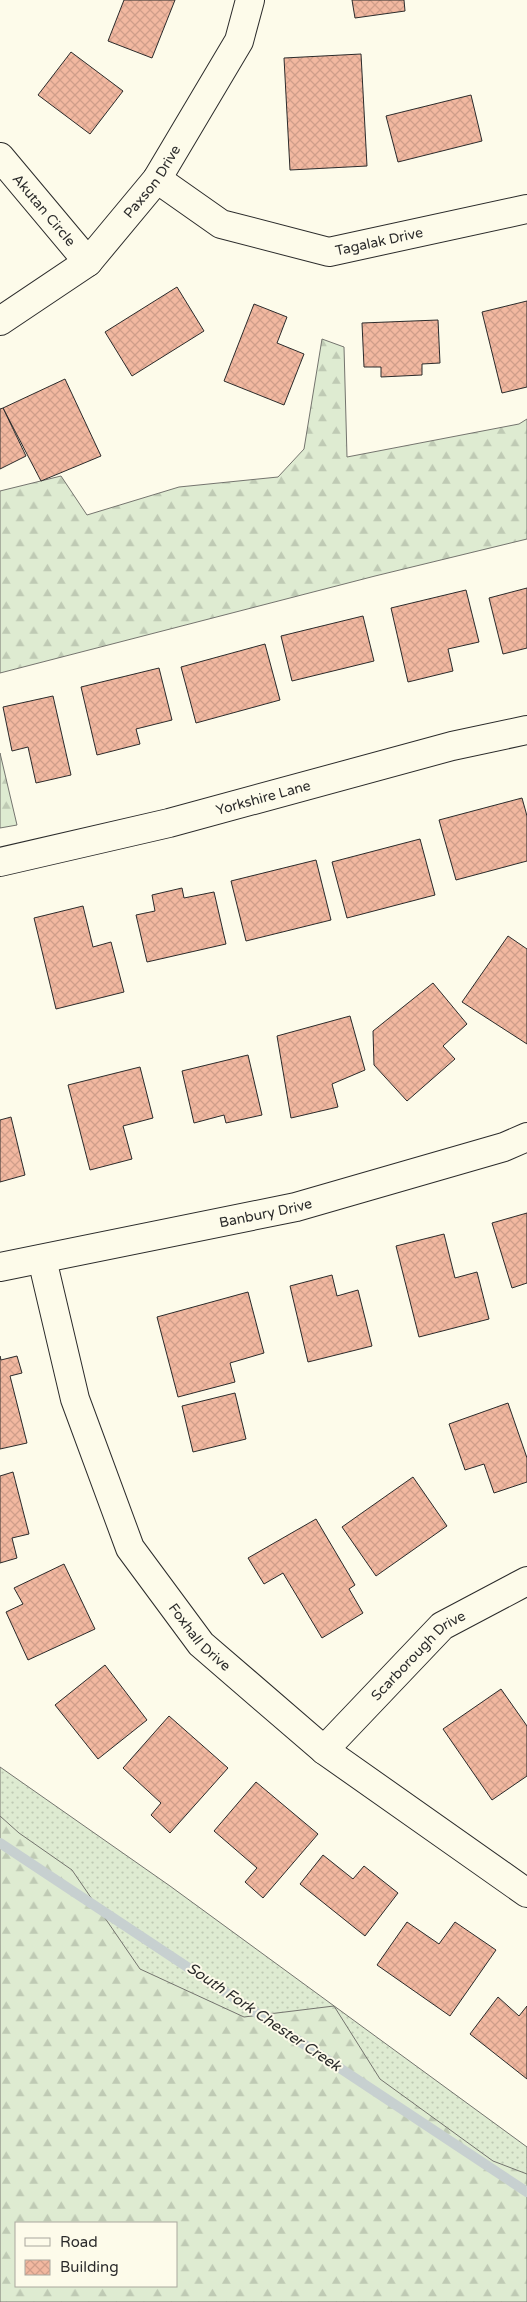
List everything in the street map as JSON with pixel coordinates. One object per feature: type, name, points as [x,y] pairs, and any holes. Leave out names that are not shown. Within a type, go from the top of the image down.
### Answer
[{"type":"street","name":"Paxson Drive","points":[[0,321],[88,262],[158,179],[240,41],[250,0]]},
{"type":"street","name":"Akutan Circle","points":[[0,157],[88,262]]},
{"type":"street","name":"Tagalak Drive","points":[[158,179],[221,224],[328,252],[527,209]]},
{"type":"street","name":"Yorkshire Lane","points":[[0,862],[169,823],[452,746],[527,730]]},
{"type":"street","name":"Banbury Drive","points":[[0,1268],[296,1206],[504,1147],[527,1136]]},
{"type":"street","name":"Foxhall Drive","points":[[42,1259],[75,1398],[130,1548],[201,1644],[324,1750],[527,1893]]},
{"type":"street","name":"Scarborough Drive","points":[[324,1750],[442,1626],[527,1580]]},
{"type":"green space","points":[[322,339],[344,347],[347,457],[519,424],[527,419],[527,539],[375,576],[0,673],[0,491],[61,476],[87,515],[179,487],[278,477],[304,449]]},
{"type":"green space","points":[[0,753],[17,825],[0,828]]},
{"type":"green space","points":[[0,1767],[170,1886],[527,2147],[527,2302],[178,2286],[178,2222],[15,2222],[0,2248]]},
{"type":"green space","points":[[0,1816],[19,1833],[72,1870],[140,1969],[244,2017],[334,2006],[380,2079],[493,2161],[527,2174],[527,2302],[0,2302]]},
{"type":"building","points":[[124,0],[175,0],[152,58],[108,41]]},
{"type":"building","points":[[352,0],[404,0],[405,11],[355,18]]},
{"type":"building","points":[[71,52],[123,91],[90,134],[38,95]]},
{"type":"building","points":[[361,54],[367,166],[290,170],[284,58]]},
{"type":"building","points":[[471,95],[482,141],[398,162],[386,116]]},
{"type":"building","points":[[177,287],[204,331],[132,376],[105,332]]},
{"type":"building","points":[[527,301],[527,387],[502,393],[482,312]]},
{"type":"building","points":[[254,304],[287,317],[277,343],[304,354],[284,405],[224,381]]},
{"type":"building","points":[[438,320],[440,363],[422,364],[422,375],[381,377],[381,367],[364,367],[362,323]]},
{"type":"building","points":[[65,379],[101,456],[41,481],[3,408]]},
{"type":"building","points":[[3,408],[26,456],[0,469],[0,409]]},
{"type":"building","points":[[527,588],[527,648],[503,654],[489,598]]},
{"type":"building","points":[[466,590],[479,642],[448,649],[453,671],[408,682],[391,608]]},
{"type":"building","points":[[363,616],[374,661],[292,681],[281,636]]},
{"type":"building","points":[[265,644],[280,700],[196,723],[181,667]]},
{"type":"building","points":[[159,668],[172,720],[136,729],[140,744],[97,755],[81,687]]},
{"type":"building","points":[[53,696],[71,775],[36,783],[28,747],[12,751],[3,707]]},
{"type":"building","points":[[522,798],[527,816],[527,861],[456,880],[439,820]]},
{"type":"building","points":[[420,839],[435,895],[347,918],[332,862]]},
{"type":"building","points":[[316,860],[331,920],[246,941],[231,881]]},
{"type":"building","points":[[182,888],[184,898],[214,892],[226,944],[147,962],[136,915],[155,911],[152,895]]},
{"type":"building","points":[[83,906],[93,947],[111,942],[124,992],[56,1009],[34,918]]},
{"type":"building","points":[[508,936],[527,949],[527,1044],[462,1002]]},
{"type":"building","points":[[433,983],[467,1024],[443,1046],[455,1059],[407,1101],[374,1065],[373,1031]]},
{"type":"building","points":[[350,1016],[365,1070],[332,1084],[338,1107],[291,1118],[277,1036]]},
{"type":"building","points":[[248,1055],[262,1115],[226,1123],[224,1115],[194,1123],[182,1071]]},
{"type":"building","points":[[140,1067],[153,1118],[123,1126],[132,1159],[90,1170],[68,1085]]},
{"type":"building","points":[[11,1117],[25,1175],[0,1182],[0,1120]]},
{"type":"building","points":[[527,1213],[527,1283],[512,1288],[492,1223]]},
{"type":"building","points":[[444,1234],[455,1278],[477,1272],[489,1319],[419,1337],[396,1246]]},
{"type":"building","points":[[332,1275],[337,1296],[358,1290],[372,1346],[308,1362],[290,1286]]},
{"type":"building","points":[[248,1292],[264,1353],[230,1363],[235,1382],[178,1397],[157,1317]]},
{"type":"building","points":[[0,1356],[1,1360],[17,1356],[22,1373],[10,1376],[27,1443],[0,1449]]},
{"type":"building","points":[[235,1393],[246,1439],[193,1452],[182,1406]]},
{"type":"building","points":[[508,1403],[527,1458],[527,1482],[494,1493],[484,1464],[465,1470],[449,1424]]},
{"type":"building","points":[[13,1472],[29,1534],[12,1538],[17,1558],[0,1563],[0,1476]]},
{"type":"building","points":[[413,1477],[447,1526],[376,1576],[342,1527]]},
{"type":"building","points":[[316,1519],[355,1585],[349,1589],[363,1613],[322,1638],[283,1573],[264,1584],[248,1558]]},
{"type":"building","points":[[64,1564],[95,1629],[28,1660],[6,1612],[23,1604],[14,1588]]},
{"type":"building","points":[[105,1665],[147,1720],[98,1759],[55,1705]]},
{"type":"building","points":[[501,1689],[527,1726],[527,1776],[492,1800],[443,1729]]},
{"type":"building","points":[[169,1716],[228,1768],[170,1833],[151,1815],[161,1803],[123,1768]]},
{"type":"building","points":[[256,1782],[318,1834],[263,1898],[245,1882],[257,1868],[214,1831]]},
{"type":"building","points":[[323,1855],[353,1879],[364,1866],[398,1893],[365,1936],[300,1884]]},
{"type":"building","points":[[407,1922],[439,1944],[455,1922],[496,1950],[450,2016],[377,1965]]},
{"type":"building","points":[[498,1997],[519,2016],[527,2006],[527,2079],[470,2034]]},
{"type":"waterway","name":"South Fork Chester Creek","points":[[0,1843],[527,2192]]}]
